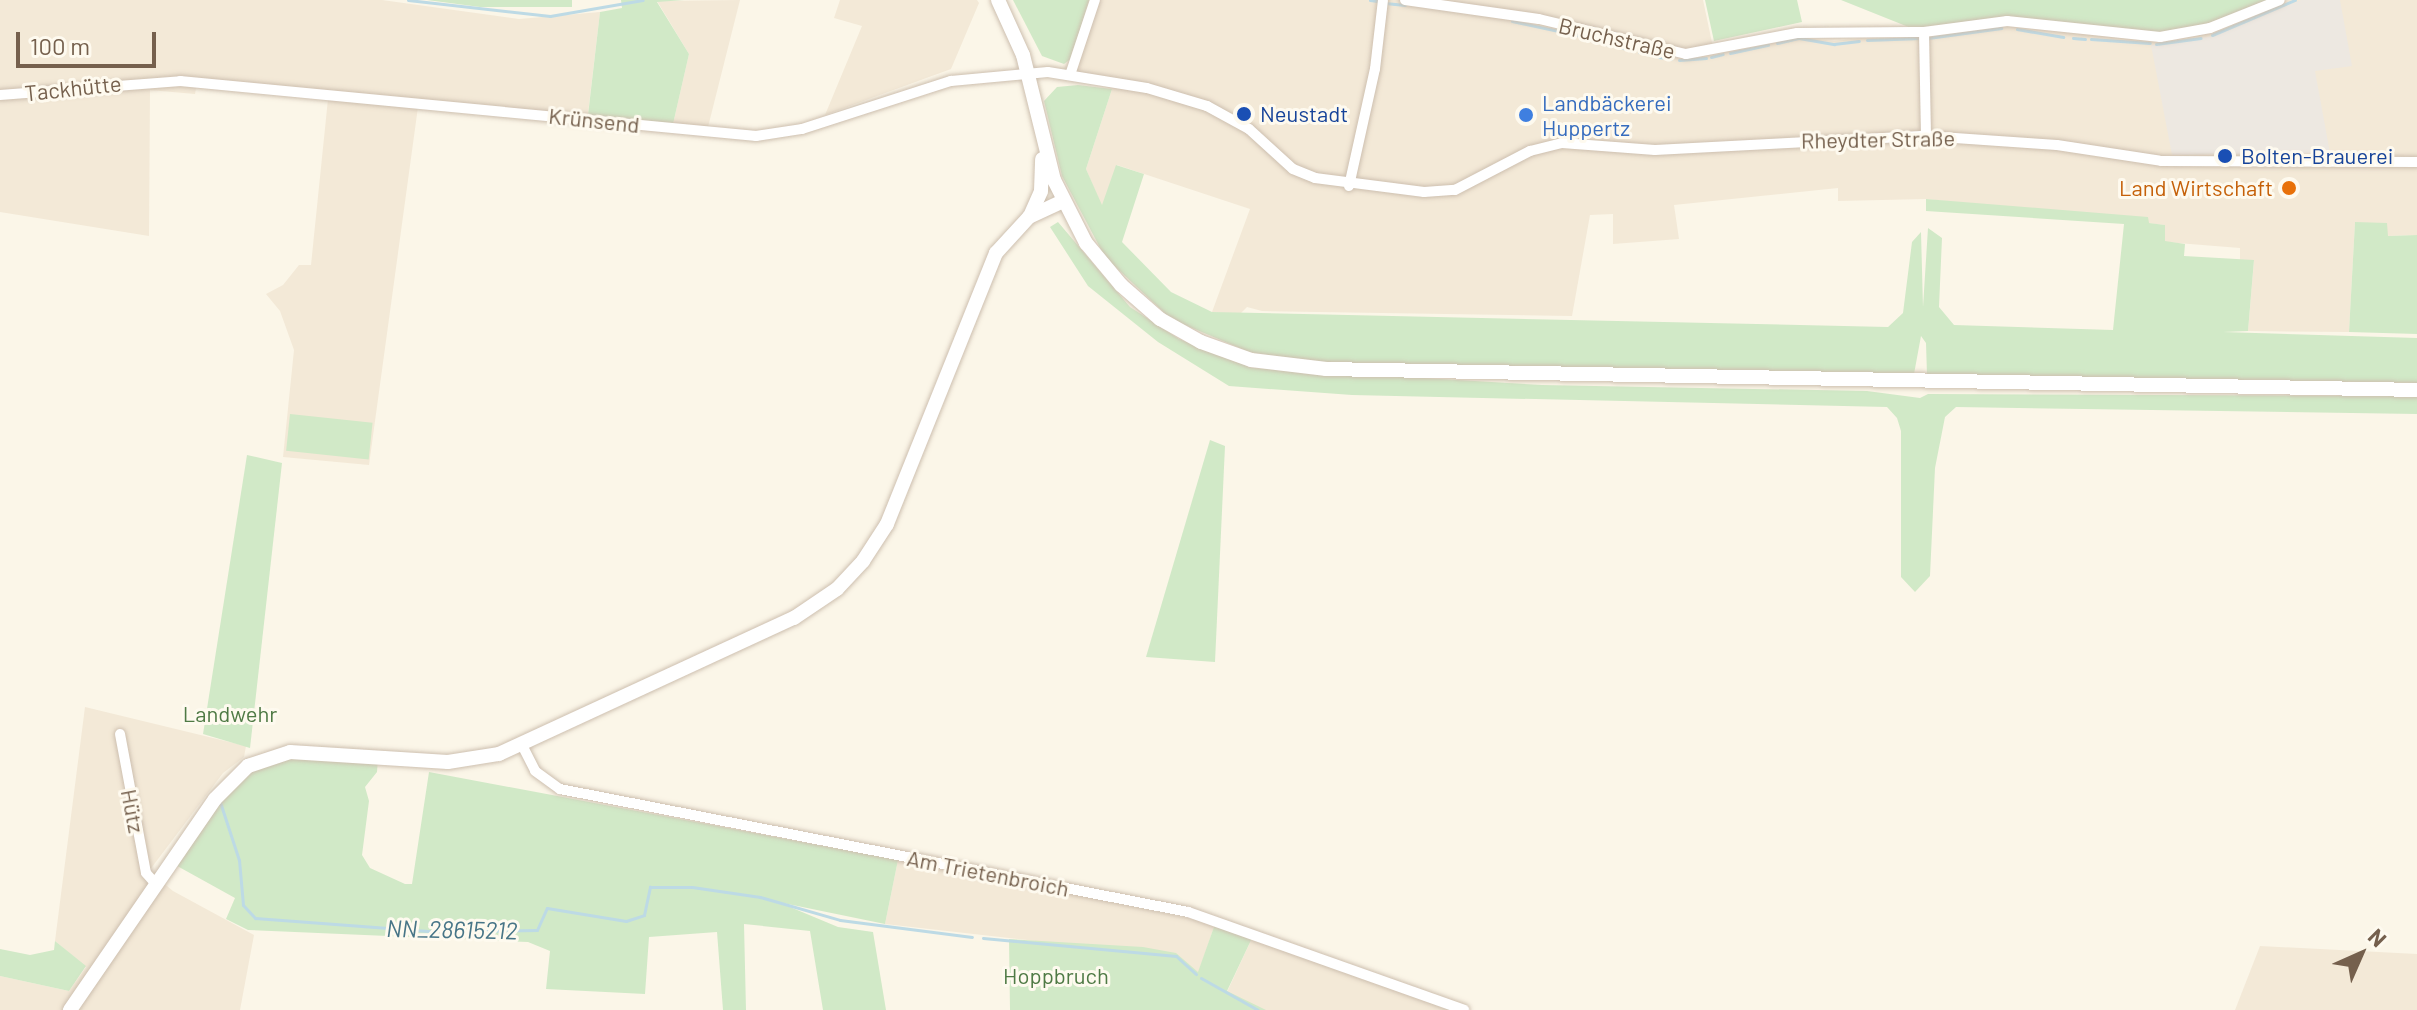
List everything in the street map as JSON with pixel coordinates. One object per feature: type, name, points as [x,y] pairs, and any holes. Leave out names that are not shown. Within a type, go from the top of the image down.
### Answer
[{"type":"main road","points":[[998,0],[1028,71],[1041,135],[1063,201],[1095,255],[1152,312],[1201,342],[1280,365],[2417,390]]},
{"type":"main road","points":[[70,1010],[224,787],[261,759],[297,752],[461,762],[522,745],[799,615],[853,573],[895,506],[992,260],[1029,217],[1042,186],[1041,135]]},
{"type":"main road","points":[[1029,217],[1063,201]]},
{"type":"street","points":[[1070,75],[1095,0]]},
{"type":"street","points":[[1349,186],[1375,69],[1383,0]]},
{"type":"street","name":"Bruchstraße","points":[[1405,0],[1539,19],[1686,54],[1797,33],[1924,32],[2007,21],[2160,37],[2210,28],[2280,0]]},
{"type":"street","points":[[1924,32],[1926,136]]},
{"type":"street","name":"Rheydter Straße","points":[[1028,71],[1070,75],[1198,102],[1241,123],[1293,169],[1349,186],[1449,192],[1530,151],[1556,143],[1655,150],[1926,136],[2055,144],[2161,161],[2417,162]]},
{"type":"street","name":"Krünsend","points":[[150,81],[756,136],[802,129],[938,84],[1028,71]]},
{"type":"street","name":"Tackhütte","points":[[0,95],[150,81]]},
{"type":"street","name":"Hütz","points":[[120,734],[146,873],[156,884]]},
{"type":"street","name":"Am Trietenbroich","points":[[522,745],[535,771],[560,789],[1180,910],[1464,1010]]},
{"type":"shaded area","points":[[0,0],[382,0],[519,19],[600,12],[587,122],[418,107],[369,465],[283,457],[294,350],[280,311],[266,294],[283,285],[299,265],[311,265],[328,99],[196,88],[195,94],[150,90],[149,236],[0,212]]},
{"type":"shaded area","points":[[740,0],[708,127],[673,124],[689,54],[657,1]]},
{"type":"shaded area","points":[[840,0],[977,0],[979,3],[951,69],[825,115],[862,26],[834,18]]},
{"type":"shaded area","points":[[1089,0],[1703,0],[1714,52],[1799,37],[1834,41],[2009,23],[2153,40],[2287,0],[2417,0],[2417,235],[2387,236],[2355,222],[2349,332],[2248,331],[2254,261],[2240,260],[2240,248],[2165,242],[2165,225],[1926,199],[1838,201],[1838,188],[1674,205],[1679,239],[1613,244],[1613,214],[1590,215],[1572,316],[1262,311],[1247,307],[1239,315],[1212,312],[1250,209],[1117,165],[1102,207],[1086,169],[1112,89],[1070,75]]},
{"type":"shaded area","points":[[2301,0],[2340,0],[2352,66],[2315,71],[2330,153],[2172,155],[2151,45],[2208,37]]},
{"type":"shaded area","points":[[85,707],[246,746],[244,757],[223,773],[149,871],[173,891],[254,935],[240,1010],[0,1010],[0,976],[69,991],[86,967],[55,941]]},
{"type":"shaded area","points":[[898,860],[1215,924],[1197,977],[1072,945],[885,924]]},
{"type":"shaded area","points":[[1253,936],[1460,1010],[1262,1010],[1227,992]]},
{"type":"shaded area","points":[[2260,946],[2417,954],[2417,1010],[2235,1010]]},
{"type":"green space","points":[[427,0],[572,0],[572,7],[480,7]]},
{"type":"green space","points":[[621,0],[684,0],[657,2],[689,54],[673,124],[588,115],[600,12],[622,8]]},
{"type":"green space","points":[[1013,0],[1089,0],[1072,58],[1064,64],[1042,56]]},
{"type":"green space","points":[[1705,0],[1797,0],[1802,22],[1714,41]]},
{"type":"green space","points":[[1841,0],[2272,0],[2203,28],[2164,35],[2010,19],[1916,30]]},
{"type":"green space","points":[[1078,85],[1112,89],[1086,169],[1102,205],[1116,165],[1144,174],[1122,242],[1171,292],[1212,312],[1888,327],[1903,313],[1912,242],[1921,232],[1923,307],[1928,228],[1942,238],[1939,307],[1954,325],[2113,330],[2124,224],[1926,211],[1926,199],[2148,217],[2149,223],[2165,225],[2165,241],[2185,244],[2184,256],[2254,260],[2248,331],[2223,332],[2417,338],[2417,383],[1927,375],[1926,343],[1921,336],[1914,374],[1316,363],[1249,352],[1171,319],[1105,257],[1062,176],[1044,101],[1057,87]]},
{"type":"green space","points":[[1058,222],[1130,307],[1179,339],[1252,368],[1542,385],[1867,391],[1920,398],[1928,394],[2417,396],[2417,414],[1956,407],[1945,417],[1935,468],[1930,576],[1915,592],[1901,577],[1901,431],[1897,418],[1887,407],[1352,395],[1229,386],[1158,342],[1088,286],[1050,227]]},
{"type":"green space","points":[[2355,222],[2387,223],[2388,236],[2417,235],[2417,334],[2349,332]]},
{"type":"green space","points":[[290,414],[373,423],[369,459],[286,451]]},
{"type":"green space","points":[[1210,440],[1225,446],[1215,662],[1146,657]]},
{"type":"green space","name":"Landwehr","points":[[247,455],[282,463],[250,748],[203,734]]},
{"type":"green space","points":[[378,758],[377,772],[365,787],[369,801],[362,855],[370,868],[405,884],[412,884],[429,772],[898,860],[885,924],[778,902],[838,927],[873,932],[886,1010],[823,1010],[810,931],[744,924],[746,1010],[723,1010],[717,932],[649,937],[645,994],[546,989],[550,951],[528,942],[248,930],[226,919],[235,898],[170,862],[224,787],[261,759]]},
{"type":"green space","name":"Hoppbruch","points":[[1215,924],[1253,936],[1227,991],[1266,1010],[1010,1010],[1009,939],[1143,947],[1176,953],[1198,972]]},
{"type":"green space","points":[[55,941],[86,966],[69,991],[0,976],[0,949],[30,955],[54,950]]},
{"type":"waterway","points":[[408,0],[550,16],[643,0]]},
{"type":"waterway","points":[[1370,0],[1377,1]]},
{"type":"waterway","points":[[2212,35],[2295,0]]},
{"type":"waterway","points":[[1385,3],[1405,5]]},
{"type":"waterway","points":[[1512,21],[1586,37]]},
{"type":"waterway","points":[[1928,38],[2001,28]]},
{"type":"waterway","points":[[2017,29],[2063,37]]},
{"type":"waterway","points":[[1777,43],[1799,38],[1834,44],[1859,41]]},
{"type":"waterway","points":[[1867,40],[1920,38]]},
{"type":"waterway","points":[[2073,38],[2085,39]]},
{"type":"waterway","points":[[2156,44],[2201,38]]},
{"type":"waterway","points":[[2091,39],[2150,43]]},
{"type":"waterway","points":[[1593,40],[1609,45]]},
{"type":"waterway","points":[[1730,53],[1768,45]]},
{"type":"waterway","points":[[1614,46],[1631,50]]},
{"type":"waterway","points":[[1639,52],[1656,56]]},
{"type":"waterway","points":[[1711,57],[1723,54]]},
{"type":"waterway","points":[[1659,57],[1671,59]]},
{"type":"waterway","points":[[1679,60],[1706,58]]},
{"type":"waterway","name":"NN_28615212","points":[[220,802],[239,860],[243,905],[255,918],[441,932],[537,930],[547,908],[626,921],[644,915],[650,887],[692,887],[760,897],[840,920],[972,937]]},
{"type":"waterway","name":"NN_28615212","points":[[983,938],[1176,956],[1196,974]]},
{"type":"waterway","name":"NN_28615212","points":[[1201,978],[1258,1010]]},
{"type":"place","name":"Neustadt","points":[[1244,114]]},
{"type":"place","name":"Landbäckerei Huppertz","points":[[1526,115]]},
{"type":"place","name":"Bolten-Brauerei","points":[[2225,156]]},
{"type":"place","name":"Land Wirtschaft","points":[[2289,188]]}]
